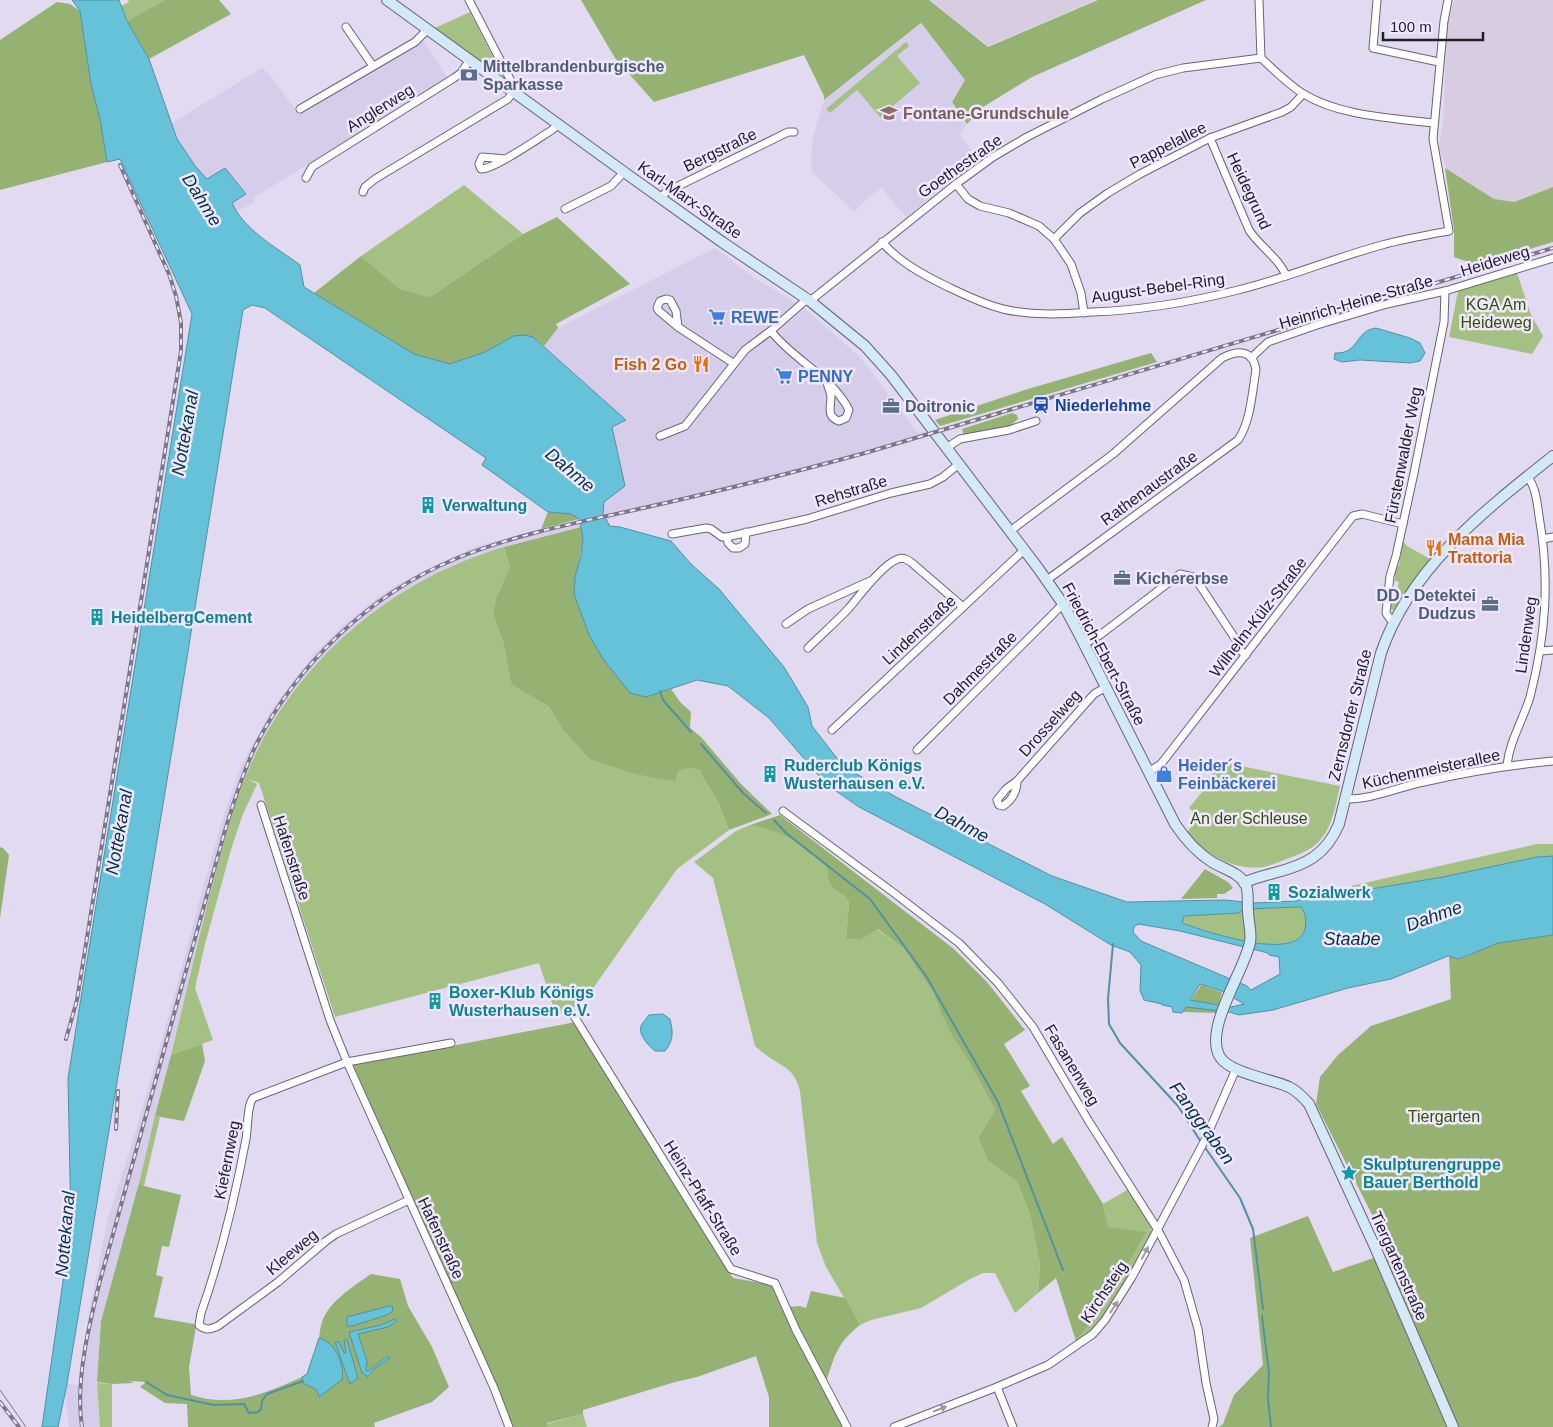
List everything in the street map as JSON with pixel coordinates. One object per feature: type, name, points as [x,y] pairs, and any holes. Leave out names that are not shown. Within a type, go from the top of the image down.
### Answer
[{"type":"street","name":"Karl-Marx-Straße","points":[[387,0],[722,242],[808,300],[851,334],[872,354],[946,448]]},
{"type":"street","points":[[363,192],[365,187],[375,179],[508,99],[514,93],[515,89],[470,0]]},
{"type":"street","points":[[1259,0],[1261,58],[1282,78],[1303,94],[1335,107],[1367,115],[1433,123],[1448,0]]},
{"type":"street","points":[[1377,0],[1373,48],[1439,62]]},
{"type":"street","points":[[346,27],[373,66]]},
{"type":"street","points":[[300,109],[415,42],[427,30]]},
{"type":"street","name":"Goethestraße","points":[[808,300],[956,184],[993,157],[1027,137],[1141,80],[1183,68],[1261,58]]},
{"type":"street","name":"Anglerweg","points":[[306,178],[312,167],[454,78],[461,73],[469,61]]},
{"type":"street","name":"Pappelallee","points":[[1054,238],[1080,213],[1108,193],[1140,174],[1210,138],[1282,112],[1292,107],[1303,94]]},
{"type":"street","name":"August-Bebel-Ring","points":[[882,242],[906,263],[955,290],[1001,309],[1035,314],[1062,315],[1133,309],[1203,298],[1286,276],[1383,244],[1449,231],[1433,139],[1433,123]]},
{"type":"street","points":[[505,159],[552,130],[558,124]]},
{"type":"street","name":"Bergstraße","points":[[661,198],[666,192],[788,132],[794,132]]},
{"type":"street","name":"Heidegrund","points":[[1210,138],[1248,230],[1279,264],[1286,276]]},
{"type":"street","points":[[565,209],[611,186],[624,172]]},
{"type":"street","points":[[956,184],[968,199],[980,206],[1009,213],[1039,226],[1054,238],[1071,264],[1081,293],[1084,313]]},
{"type":"street","name":"Heideweg","points":[[1445,291],[1553,258]]},
{"type":"street","name":"Heinrich-Heine-Straße","points":[[1251,358],[1268,342],[1317,325],[1387,304],[1445,291]]},
{"type":"street","name":"Fürstenwalder Weg","points":[[1395,621],[1388,616],[1386,608],[1390,576],[1403,524],[1444,322],[1445,291]]},
{"type":"street","points":[[660,436],[685,426],[745,350],[808,300]]},
{"type":"street","points":[[678,327],[733,363]]},
{"type":"street","points":[[771,331],[779,342],[810,366],[827,383],[841,397],[849,410],[846,418],[842,420],[839,421],[832,417],[830,413],[830,394],[827,383]]},
{"type":"street","points":[[1010,531],[1113,454],[1222,358],[1231,353],[1240,352],[1246,353],[1251,358]]},
{"type":"street","name":"Rathenaustraße","points":[[1047,580],[1238,440],[1242,434],[1256,370],[1255,363],[1251,358]]},
{"type":"street","points":[[946,448],[960,439],[1009,430],[1036,421]]},
{"type":"street","name":"Friedrich-Ebert-Straße","points":[[946,448],[1047,580],[1063,604],[1168,811],[1183,836],[1212,862],[1238,876],[1244,883]]},
{"type":"street","name":"Zernsdorfer Straße","points":[[1244,883],[1298,865],[1324,850],[1335,832],[1345,799],[1377,665],[1395,621],[1427,572],[1458,536],[1490,506],[1553,456]]},
{"type":"street","name":"Rehstraße","points":[[727,537],[807,519],[891,493],[930,484],[958,464]]},
{"type":"street","name":"Lindenweg","points":[[1508,766],[1508,756],[1529,698],[1540,651],[1546,601],[1544,539],[1534,486],[1527,476]]},
{"type":"street","name":"Wilhelm-Külz-Straße","points":[[1148,772],[1161,764],[1353,516],[1362,514],[1403,524]]},
{"type":"street","points":[[672,534],[706,528],[711,529],[722,537],[727,537],[728,543],[733,548],[739,548],[745,544],[746,532]]},
{"type":"street","points":[[1544,539],[1553,537]]},
{"type":"street","name":"Lindenstraße","points":[[832,730],[1024,550]]},
{"type":"street","points":[[808,648],[848,608],[872,580],[900,558],[906,559],[962,607]]},
{"type":"street","points":[[1084,644],[1100,635],[1180,574],[1193,577],[1199,584],[1238,643],[1241,651],[1246,655]]},
{"type":"street","points":[[786,624],[808,609],[872,580]]},
{"type":"street","name":"Dahmestraße","points":[[917,750],[1063,604]]},
{"type":"street","points":[[1540,651],[1553,650]]},
{"type":"street","name":"Drosselweg","points":[[1017,780],[1094,694],[1106,686]]},
{"type":"street","name":"Küchenmeisterallee","points":[[1345,799],[1360,799],[1436,779],[1508,766],[1553,761]]},
{"type":"street","name":"Hafenstraße","points":[[261,805],[330,1020],[347,1062],[494,1388],[509,1427]]},
{"type":"street","name":"Fasanenweg","points":[[783,811],[959,943],[998,983],[1033,1027],[1088,1120],[1158,1230],[1184,1280],[1198,1329],[1206,1383],[1214,1419],[1212,1427]]},
{"type":"street","name":"Tiergartenstraße","points":[[1244,883],[1247,890],[1249,945],[1225,1005],[1216,1038],[1219,1056],[1236,1069],[1289,1088],[1300,1094],[1309,1104],[1371,1238],[1453,1427]]},
{"type":"street","name":"Heinz-Pfaff-Straße","points":[[574,1016],[731,1269],[775,1283],[796,1330],[847,1427]]},
{"type":"street","points":[[347,1062],[450,1043]]},
{"type":"street","name":"Kiefernweg","points":[[199,1325],[201,1313],[224,1241],[248,1128],[251,1101],[258,1096],[347,1062]]},
{"type":"street","name":"Kirchsteig","points":[[894,1427],[998,1387],[1048,1365],[1093,1334],[1115,1305],[1158,1230],[1205,1140],[1236,1069]]},
{"type":"street","name":"Kleeweg","points":[[199,1325],[208,1330],[218,1326],[278,1282],[331,1237],[409,1200]]},
{"type":"street","points":[[998,1387],[1013,1427]]},
{"type":"shaded area","points":[[930,0],[1096,0],[988,46]]},
{"type":"shaded area","points":[[1455,0],[1553,0],[1553,187],[1514,202],[1494,199],[1447,170],[1439,148],[1443,122],[1448,14]]},
{"type":"shaded area","name":"Fontane-Grundschule","points":[[921,24],[965,80],[951,102],[966,125],[960,135],[978,160],[906,217],[881,187],[854,211],[812,172],[813,137],[823,102]]},
{"type":"shaded area","points":[[423,40],[448,78],[253,198],[255,202],[236,212],[231,203],[245,194],[207,179],[196,167],[177,139],[170,124],[262,68],[268,73],[299,114]]},
{"type":"shaded area","points":[[715,248],[756,279],[803,307],[861,358],[918,433],[924,431],[927,436],[770,481],[631,513],[477,555],[455,564],[407,589],[351,630],[309,673],[260,746],[245,778],[226,834],[139,1183],[101,1321],[97,1382],[100,1427],[69,1427],[65,1391],[67,1384],[79,1385],[89,1312],[108,1218],[135,1133],[225,811],[241,766],[272,709],[315,653],[345,624],[376,599],[400,583],[477,546],[602,514],[604,502],[625,486],[612,427],[626,419],[544,346],[558,328]]},
{"type":"green space","points":[[128,0],[165,0],[127,21],[121,6],[129,2]]},
{"type":"green space","points":[[165,0],[219,0],[231,14],[149,59],[127,21]]},
{"type":"green space","points":[[581,0],[929,0],[988,47],[1098,0],[1206,0],[1032,77],[983,107],[967,124],[952,102],[965,80],[921,23],[824,100],[824,96],[804,55],[654,102],[615,58]]},
{"type":"green space","points":[[57,2],[70,4],[80,11],[91,84],[100,119],[107,162],[0,190],[0,40]]},
{"type":"green space","points":[[470,12],[496,63],[493,69],[435,28]]},
{"type":"green space","points":[[906,42],[909,46],[897,56],[920,83],[880,117],[857,90],[830,113],[826,109]]},
{"type":"green space","points":[[1445,168],[1494,199],[1514,202],[1553,187],[1553,242],[1477,265],[1454,257],[1454,230]]},
{"type":"green space","points":[[464,185],[523,234],[430,297],[400,289],[361,256]]},
{"type":"green space","points":[[557,217],[630,284],[556,324],[558,328],[544,346],[533,337],[514,336],[485,352],[450,364],[414,354],[314,293],[361,256],[400,289],[430,297],[523,234]]},
{"type":"green space","name":"KGA Am Heideweg","points":[[1517,273],[1531,315],[1543,336],[1532,354],[1449,337],[1458,291]]},
{"type":"green space","points":[[1151,353],[1157,362],[940,426],[935,420],[1028,389]]},
{"type":"green space","points":[[1012,413],[1017,415],[1018,419],[1009,427],[964,435],[962,429]]},
{"type":"green space","points":[[548,512],[571,514],[579,519],[541,529]]},
{"type":"green space","points":[[581,527],[583,537],[574,594],[580,608],[646,697],[671,689],[681,703],[691,712],[690,728],[701,737],[741,784],[772,814],[729,830],[719,804],[700,770],[690,768],[678,771],[675,782],[636,774],[589,759],[563,730],[549,707],[511,684],[504,645],[493,615],[496,598],[510,567],[504,547]]},
{"type":"green space","points":[[1403,541],[1407,546],[1432,560],[1397,609],[1392,610],[1390,608],[1393,589],[1397,590],[1399,582],[1395,581],[1395,571],[1399,565]]},
{"type":"green space","points":[[504,547],[510,567],[496,598],[493,615],[504,645],[511,684],[549,707],[563,730],[589,759],[674,782],[678,771],[690,768],[700,770],[719,804],[729,830],[677,869],[580,1004],[556,1015],[539,963],[335,1017],[259,783],[248,779],[257,784],[243,814],[232,846],[195,988],[213,1040],[171,1055],[209,898],[231,819],[251,764],[271,726],[295,690],[323,657],[354,628],[388,602],[425,580],[464,561]]},
{"type":"green space","name":"An der Schleuse","points":[[1221,762],[1340,786],[1334,814],[1318,843],[1298,855],[1264,867],[1253,868],[1231,864],[1202,848],[1187,832],[1199,817],[1189,808],[1206,787],[1203,785]]},
{"type":"green space","points":[[780,815],[954,949],[987,982],[1025,1030],[1004,1044],[1030,1086],[1021,1091],[1053,1144],[1062,1137],[1103,1204],[1108,1227],[1146,1232],[1105,1305],[1076,1341],[1056,1278],[1038,1293],[1040,1265],[1030,1215],[1017,1181],[988,1161],[978,1138],[995,1110],[968,1060],[953,1038],[933,992],[903,948],[878,929],[860,940],[846,939],[849,902],[843,895],[832,888],[828,879],[827,869],[822,862],[807,852],[797,842],[775,832],[750,825]]},
{"type":"green space","points":[[750,825],[775,832],[797,842],[807,852],[822,862],[827,869],[828,879],[832,888],[843,895],[849,902],[846,939],[860,940],[877,929],[903,948],[933,992],[953,1038],[968,1060],[995,1110],[978,1138],[988,1161],[1017,1181],[1030,1215],[1040,1265],[1038,1293],[1015,1313],[995,1273],[983,1273],[921,1308],[871,1320],[860,1325],[826,1267],[817,1243],[800,1091],[794,1076],[788,1070],[755,1046],[713,878],[694,862],[736,831]]},
{"type":"green space","points":[[1537,844],[1553,844],[1553,856],[1537,857],[1443,877],[1353,892],[1351,886]]},
{"type":"green space","points":[[0,847],[9,855],[0,918]]},
{"type":"green space","points":[[1205,869],[1228,882],[1233,888],[1224,894],[1217,894],[1217,898],[1181,899]]},
{"type":"green space","points":[[1301,907],[1306,918],[1304,932],[1296,940],[1283,944],[1266,944],[1227,937],[1182,923],[1184,916],[1239,913],[1244,909]]},
{"type":"green space","name":"Tiergarten","points":[[1553,935],[1553,1427],[1219,1427],[1223,1424],[1234,1395],[1263,1365],[1250,1238],[1308,1216],[1333,1272],[1391,1252],[1316,1104],[1320,1077],[1338,1055],[1371,1026],[1451,999],[1449,956],[1460,959],[1498,943]]},
{"type":"green space","points":[[1201,985],[1222,992],[1217,1013],[1183,1012]]},
{"type":"green space","points":[[581,1021],[654,1136],[648,1140],[733,1278],[773,1285],[842,1427],[769,1427],[769,1397],[756,1356],[697,1377],[583,1410],[583,1414],[547,1423],[547,1427],[512,1427],[497,1387],[411,1199],[353,1065]]},
{"type":"green space","points":[[202,1044],[205,1061],[184,1121],[155,1116],[171,1055]]},
{"type":"green space","points":[[155,1116],[160,1117],[144,1186],[139,1183]]},
{"type":"green space","points":[[139,1183],[144,1186],[181,1195],[169,1247],[162,1246],[156,1275],[163,1277],[154,1317],[194,1324],[196,1327],[189,1367],[191,1395],[206,1399],[234,1400],[261,1394],[302,1377],[304,1383],[317,1390],[319,1397],[324,1339],[319,1338],[325,1314],[336,1301],[371,1274],[400,1279],[408,1306],[432,1347],[449,1387],[432,1402],[374,1423],[375,1427],[188,1427],[187,1404],[165,1403],[140,1387],[146,1382],[129,1381],[134,1383],[112,1384],[97,1382],[101,1321]]},
{"type":"green space","points":[[1129,1189],[1152,1228],[1150,1236],[1109,1307],[1077,1344],[1076,1341],[1105,1305],[1145,1233],[1108,1227],[1103,1204]]},
{"type":"green space","points":[[811,1291],[845,1298],[860,1325],[846,1338],[838,1350],[826,1382],[788,1307],[800,1306],[806,1308]]},
{"type":"green space","points":[[97,1383],[112,1384],[112,1427],[100,1427]]},
{"type":"green space","points":[[583,1414],[587,1427],[547,1427],[546,1424]]},
{"type":"water","points":[[72,0],[119,0],[127,21],[149,59],[177,139],[196,167],[207,179],[225,168],[246,194],[232,203],[238,213],[262,238],[300,265],[304,287],[414,354],[450,364],[485,352],[514,336],[525,335],[533,337],[626,420],[612,427],[625,486],[604,502],[603,514],[610,526],[671,541],[691,564],[719,589],[784,667],[808,707],[812,726],[843,766],[896,797],[1052,876],[1127,902],[1225,900],[1254,903],[1296,901],[1315,895],[1353,892],[1443,877],[1537,857],[1553,856],[1553,935],[1498,943],[1459,959],[1448,956],[1391,979],[1348,988],[1273,1010],[1239,1015],[1186,1007],[1182,1013],[1173,1012],[1172,1007],[1144,1000],[1140,990],[1141,965],[1130,952],[1111,945],[1045,904],[859,807],[826,784],[769,718],[728,686],[697,680],[646,697],[630,693],[603,659],[589,635],[574,594],[575,577],[581,555],[583,537],[579,519],[571,514],[548,512],[482,465],[486,458],[265,308],[252,305],[243,310],[67,1384],[58,1427],[42,1427],[71,1226],[68,1078],[192,314],[120,159],[107,162],[100,119],[91,84],[80,11]],"holes":[[[1301,907],[1306,918],[1304,932],[1296,940],[1283,944],[1266,944],[1227,937],[1182,923],[1184,916],[1239,913],[1244,909]],[[1138,924],[1180,931],[1268,953],[1269,955],[1279,957],[1280,974],[1251,990],[1247,986],[1141,941],[1133,932],[1134,927]],[[1200,984],[1222,991],[1244,1004],[1231,1007],[1190,1000]]]},
{"type":"water","points":[[1376,328],[1410,338],[1420,343],[1425,353],[1420,361],[1410,363],[1360,360],[1342,362],[1334,359],[1335,353],[1349,350],[1364,333]]},
{"type":"water","points":[[663,1014],[670,1019],[671,1039],[665,1051],[655,1051],[647,1043],[640,1029],[649,1015]]},
{"type":"water","points":[[389,1306],[393,1307],[392,1312],[387,1315],[347,1326],[347,1317]]},
{"type":"water","points":[[395,1319],[396,1322],[388,1327],[358,1334],[367,1361],[366,1371],[388,1356],[389,1359],[374,1369],[368,1377],[362,1373],[349,1332],[381,1325]]},
{"type":"water","points":[[319,1338],[330,1344],[338,1354],[343,1374],[342,1380],[319,1397],[317,1390],[303,1383],[302,1377],[307,1374]]},
{"type":"water","points":[[344,1340],[347,1340],[358,1378],[350,1384],[335,1342],[339,1342],[344,1353],[346,1353]]},
{"type":"waterway","points":[[660,691],[663,700],[691,732]]},
{"type":"waterway","points":[[701,744],[744,794],[766,813]]},
{"type":"waterway","points":[[774,820],[786,833],[870,899],[926,976],[998,1102],[1063,1270]]},
{"type":"waterway","name":"Fanggraben","points":[[1113,944],[1108,999],[1109,1024],[1120,1043],[1178,1106],[1201,1142]]},
{"type":"waterway","name":"Fanggraben","points":[[1204,1146],[1240,1198],[1253,1229],[1263,1309]]},
{"type":"waterway","name":"Fanggraben","points":[[1262,1316],[1269,1373],[1268,1399],[1271,1427]]},
{"type":"waterway","points":[[146,1382],[167,1395],[214,1405],[244,1404],[249,1413],[258,1412],[261,1409],[262,1401],[267,1394],[303,1381]]},
{"type":"tram line","points":[[0,1390],[26,1427]]},
{"type":"railway","points":[[66,1039],[77,1000],[181,351],[181,323],[176,296],[169,274],[120,165]]},
{"type":"railway","points":[[82,1427],[80,1391],[84,1353],[100,1281],[224,834],[238,790],[255,747],[272,717],[292,688],[338,635],[365,612],[424,574],[455,559],[503,542],[552,528],[679,500],[865,453],[1553,248]]},
{"type":"railway","points":[[116,1129],[118,1091]]},
{"type":"railway","points":[[0,1402],[19,1427]]},
{"type":"place","name":"Mittelbrandenburgische Sparkasse","points":[[469,75]]},
{"type":"place","name":"Fontane-Grundschule","points":[[889,113]]},
{"type":"place","name":"REWE","points":[[717,317]]},
{"type":"place","name":"Fish 2 Go","points":[[701,364]]},
{"type":"place","name":"PENNY","points":[[784,376]]},
{"type":"place","name":"Niederlehme","points":[[1041,405]]},
{"type":"place","name":"Doitronic","points":[[891,406]]},
{"type":"place","name":"Verwaltung","points":[[428,505]]},
{"type":"place","name":"Mama Mia Trattoria","points":[[1434,548]]},
{"type":"place","name":"Kichererbse","points":[[1122,578]]},
{"type":"place","name":"DD - Detektei Dudzus","points":[[1490,604]]},
{"type":"place","name":"HeidelbergCement","points":[[97,617]]},
{"type":"place","name":"Ruderclub Königs Wusterhausen e.V.","points":[[770,774]]},
{"type":"place","name":"Heider´s Feinbäckerei","points":[[1164,774]]},
{"type":"place","name":"Sozialwerk","points":[[1274,892]]},
{"type":"place","name":"Boxer-Klub Königs Wusterhausen e.V.","points":[[435,1001]]},
{"type":"place","name":"Skulpturengruppe Bauer Berthold","points":[[1349,1173]]},
{"type":"water label","name":"Dahme","points":[[202,200]]},
{"type":"water label","name":"Nottekanal","points":[[185,433]]},
{"type":"water label","name":"Dahme","points":[[570,470]]},
{"type":"water label","name":"Dahme","points":[[962,824]]},
{"type":"water label","name":"Nottekanal","points":[[119,832]]},
{"type":"water label","name":"Dahme","points":[[1434,916]]},
{"type":"water label","name":"Staabe","points":[[1352,939]]},
{"type":"water label","name":"Nottekanal","points":[[65,1234]]}]
